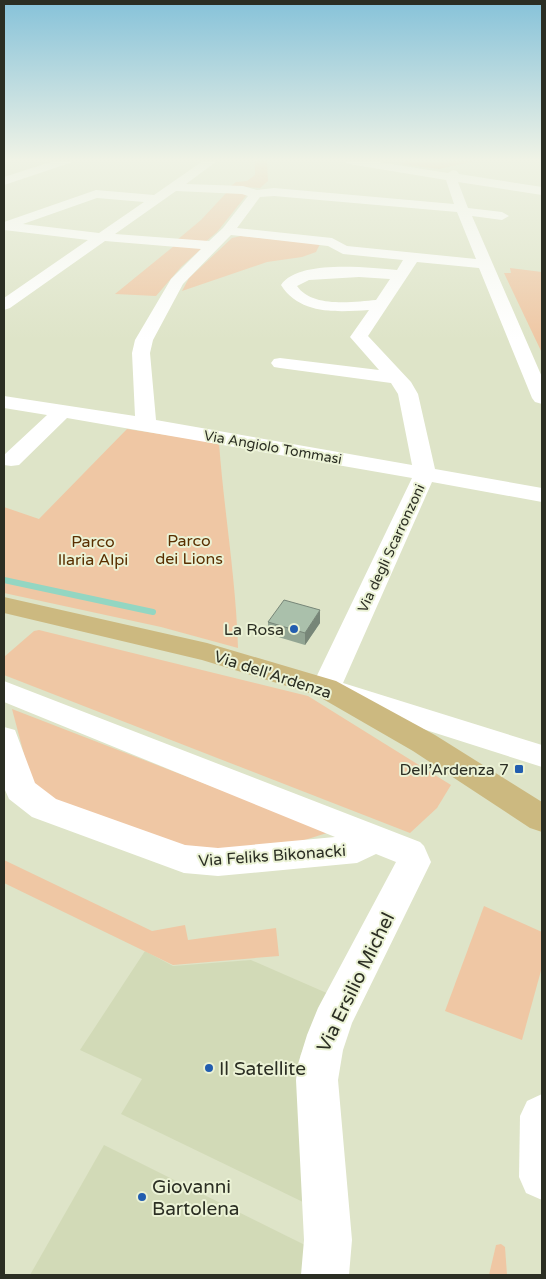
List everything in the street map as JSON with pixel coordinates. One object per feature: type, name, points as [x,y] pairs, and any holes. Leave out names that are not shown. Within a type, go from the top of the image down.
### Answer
[{"type":"main road","name":"Via dell'Ardenza","points":[[4,606],[207,652],[326,688],[424,743],[542,819]]},
{"type":"street","points":[[4,226],[19,221]]},
{"type":"street","points":[[4,305],[126,221]]},
{"type":"street","points":[[146,424],[141,353],[144,340],[176,282],[228,231],[236,221]]},
{"type":"street","points":[[467,221],[542,398]]},
{"type":"street","points":[[4,226],[101,238],[212,246]]},
{"type":"street","points":[[228,231],[332,242],[343,250],[485,264]]},
{"type":"street","name":"Via degli Scarronzoni","points":[[326,688],[425,474],[410,400],[404,386],[359,336],[413,257]]},
{"type":"street","points":[[379,305],[337,307],[320,305],[290,290],[289,285],[297,278],[314,274],[401,275]]},
{"type":"street","points":[[280,363],[396,378]]},
{"type":"street","name":"Via Angiolo Tommasi","points":[[4,402],[146,424],[542,495]]},
{"type":"street","points":[[11,460],[63,411]]},
{"type":"street","points":[[326,688],[542,756]]},
{"type":"street","name":"Via Feliks Bikonacki","points":[[4,691],[373,838]]},
{"type":"street","name":"Via Feliks Bikonacki","points":[[4,738],[21,790],[44,808],[184,859],[218,862],[357,849],[373,838]]},
{"type":"street","name":"Via Ersilio Michel","points":[[325,1275],[328,1240],[317,1080],[319,1056],[322,1044],[340,1006],[414,862],[408,852],[373,838]]},
{"type":"street","points":[[542,1120],[542,1177]]},
{"type":"shaded area","name":"Il Satellite","points":[[145,951],[173,966],[251,960],[329,994],[300,1056],[305,1203],[121,1114],[142,1079],[80,1050]]},
{"type":"shaded area","name":"Giovanni Bartolena","points":[[104,1145],[313,1249],[303,1275],[30,1275]]},
{"type":"green space","points":[[200,221],[226,221],[217,232],[204,243],[177,240]]},
{"type":"green space","points":[[241,236],[320,244],[316,252],[302,257],[267,262],[182,291],[189,278],[232,238]]},
{"type":"green space","points":[[174,246],[202,248],[181,267],[156,296],[115,294]]},
{"type":"green space","points":[[510,268],[542,272],[542,353],[504,273],[511,273]]},
{"type":"green space","name":"Parco Ilaria Alpi","points":[[127,429],[219,443],[235,596],[238,648],[161,627],[4,593],[4,507],[39,519]]},
{"type":"green space","points":[[39,630],[308,696],[451,785],[437,808],[410,833],[4,675],[4,657],[34,631]]},
{"type":"green space","points":[[12,709],[330,832],[292,844],[200,852],[35,796]]},
{"type":"green space","points":[[4,860],[152,931],[185,925],[188,940],[276,928],[279,956],[173,965],[4,883]]},
{"type":"green space","points":[[484,906],[542,932],[542,967],[522,1040],[445,1011]]},
{"type":"green space","points":[[501,1244],[505,1247],[507,1275],[489,1275],[496,1245]]},
{"type":"building","points":[[284,600],[320,610],[305,633],[268,622]]},
{"type":"waterway","points":[[4,580],[153,612]]},
{"type":"place","name":"La Rosa","points":[[294,629]]},
{"type":"place","name":"Dell’Ardenza 7","points":[[519,769]]},
{"type":"place","name":"Il Satellite","points":[[209,1068]]},
{"type":"place","name":"Giovanni Bartolena","points":[[142,1197]]},
{"type":"park label","name":"Parco dei Lions","points":[[189,549]]}]
